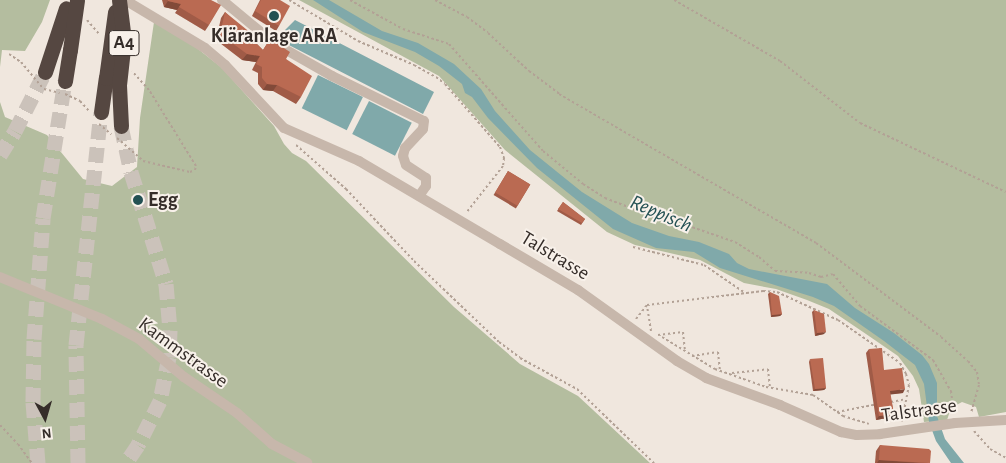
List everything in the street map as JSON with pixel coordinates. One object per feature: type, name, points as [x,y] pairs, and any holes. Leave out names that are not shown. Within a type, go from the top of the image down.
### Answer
[{"type":"highway","points":[[45,72],[68,0]]},
{"type":"highway","points":[[65,81],[77,0]]},
{"type":"highway","points":[[101,112],[112,82],[118,0]]},
{"type":"highway","name":"A4","points":[[112,82],[121,126]]},
{"type":"street","name":"Talstrasse","points":[[125,0],[206,48],[225,65],[274,119],[290,131],[350,156],[578,290],[677,362],[706,378],[780,405],[846,433],[868,436],[950,423],[1006,420]]},
{"type":"street","points":[[222,0],[274,43],[332,76],[424,122],[423,130],[405,148],[403,156],[406,165],[426,178],[426,186],[419,196]]},
{"type":"street","name":"Kammstrasse","points":[[0,277],[102,319],[139,339],[184,377],[237,413],[272,444],[307,463]]},
{"type":"path","points":[[289,0],[358,41],[414,65],[436,77],[445,84],[500,147],[504,158],[502,166],[461,221]]},
{"type":"path","points":[[350,0],[403,29],[449,44],[543,150],[583,184],[605,198],[675,225],[683,224],[735,242],[759,257],[775,271],[809,273],[821,278],[833,274],[860,306],[933,360],[951,391],[950,423]]},
{"type":"path","points":[[435,0],[466,17],[488,33],[529,71],[559,94],[816,243],[941,337],[968,361],[978,376],[978,390],[969,422],[985,444],[1006,458]]},
{"type":"path","points":[[674,0],[780,60],[860,123],[1005,192]]},
{"type":"path","points":[[290,131],[292,141],[346,189],[414,261],[498,342],[520,358],[577,390],[654,463]]},
{"type":"path","points":[[634,247],[704,266],[745,293]]},
{"type":"path","points":[[647,305],[763,291],[777,292],[826,313],[851,328],[900,363],[908,380],[902,431]]},
{"type":"path","points":[[633,321],[642,314],[647,305]]},
{"type":"path","points":[[647,305],[651,334],[683,332],[685,352]]},
{"type":"path","points":[[658,335],[691,356],[720,371],[770,388],[813,395],[836,412],[851,419],[875,426]]},
{"type":"path","points":[[691,356],[718,352],[720,371]]},
{"type":"path","points":[[730,374],[768,369],[770,388]]},
{"type":"path","points":[[888,402],[906,400]]},
{"type":"path","points":[[836,412],[880,404]]},
{"type":"path","points":[[0,425],[18,444],[32,463]]},
{"type":"green space","points":[[0,0],[50,0],[42,22],[25,51],[2,50],[0,67]]},
{"type":"green space","points":[[299,0],[1006,0],[1006,412],[979,417],[976,407],[962,402],[951,408],[947,420],[924,422],[919,389],[913,376],[898,356],[829,309],[776,289],[744,283],[700,260],[635,245],[607,232],[505,150],[439,76]]},
{"type":"green space","points":[[154,22],[193,45],[222,68],[274,126],[284,144],[292,153],[306,161],[454,307],[520,364],[578,396],[650,463],[0,463],[0,102],[5,117],[47,135],[83,179],[112,186],[137,167],[140,118]]},
{"type":"water","points":[[313,0],[329,0],[382,31],[418,43],[454,64],[481,89],[495,111],[530,150],[582,192],[632,223],[669,236],[699,242],[729,254],[737,263],[749,269],[827,284],[855,308],[894,333],[922,355],[929,364],[937,383],[937,416],[945,439],[964,463],[951,463],[936,441],[929,422],[924,384],[915,365],[884,341],[834,306],[813,297],[720,268],[694,252],[656,248],[613,229],[537,168],[488,118],[472,97],[465,93],[462,84],[439,66],[415,52],[363,32]]},
{"type":"water","points":[[295,20],[434,92],[423,114],[283,42],[286,37],[283,36],[284,31]]},
{"type":"water","points":[[318,75],[363,97],[347,130],[302,108]]},
{"type":"water","points":[[369,101],[412,123],[395,156],[352,134]]},
{"type":"building","points":[[168,0],[211,0],[221,5],[209,25],[179,7],[181,4]]},
{"type":"building","points":[[261,0],[280,0],[290,6],[279,26],[255,11]]},
{"type":"building","points":[[225,12],[252,34],[251,38],[263,50],[270,39],[290,52],[286,59],[312,76],[301,97],[277,85],[267,84],[262,78],[262,67],[256,64],[260,56],[247,54],[220,34]]},
{"type":"building","points":[[508,171],[530,184],[517,206],[495,192]]},
{"type":"building","points":[[563,202],[585,219],[582,223],[558,209]]},
{"type":"building","points":[[770,292],[779,296],[782,314],[772,315]]},
{"type":"building","points":[[814,310],[824,314],[826,332],[817,333]]},
{"type":"building","points":[[882,348],[884,370],[902,368],[905,389],[890,391],[894,414],[879,416],[869,349]]},
{"type":"building","points":[[823,358],[826,388],[815,389],[810,359]]},
{"type":"building","points":[[880,445],[929,449],[931,451],[930,463],[879,460]]},
{"type":"tunnel","points":[[0,155],[15,131],[45,72]]},
{"type":"tunnel","points":[[38,463],[33,402],[34,339],[43,218],[65,81]]},
{"type":"tunnel","points":[[78,463],[76,345],[101,112]]},
{"type":"tunnel","points":[[121,126],[131,172],[166,284],[170,330],[169,357],[160,401],[138,445],[126,463]]},
{"type":"place","name":"Kläranlage ARA","points":[[274,16]]},
{"type":"place","name":"Egg","points":[[138,200]]},
{"type":"water label","name":"Reppisch","points":[[661,214]]}]
